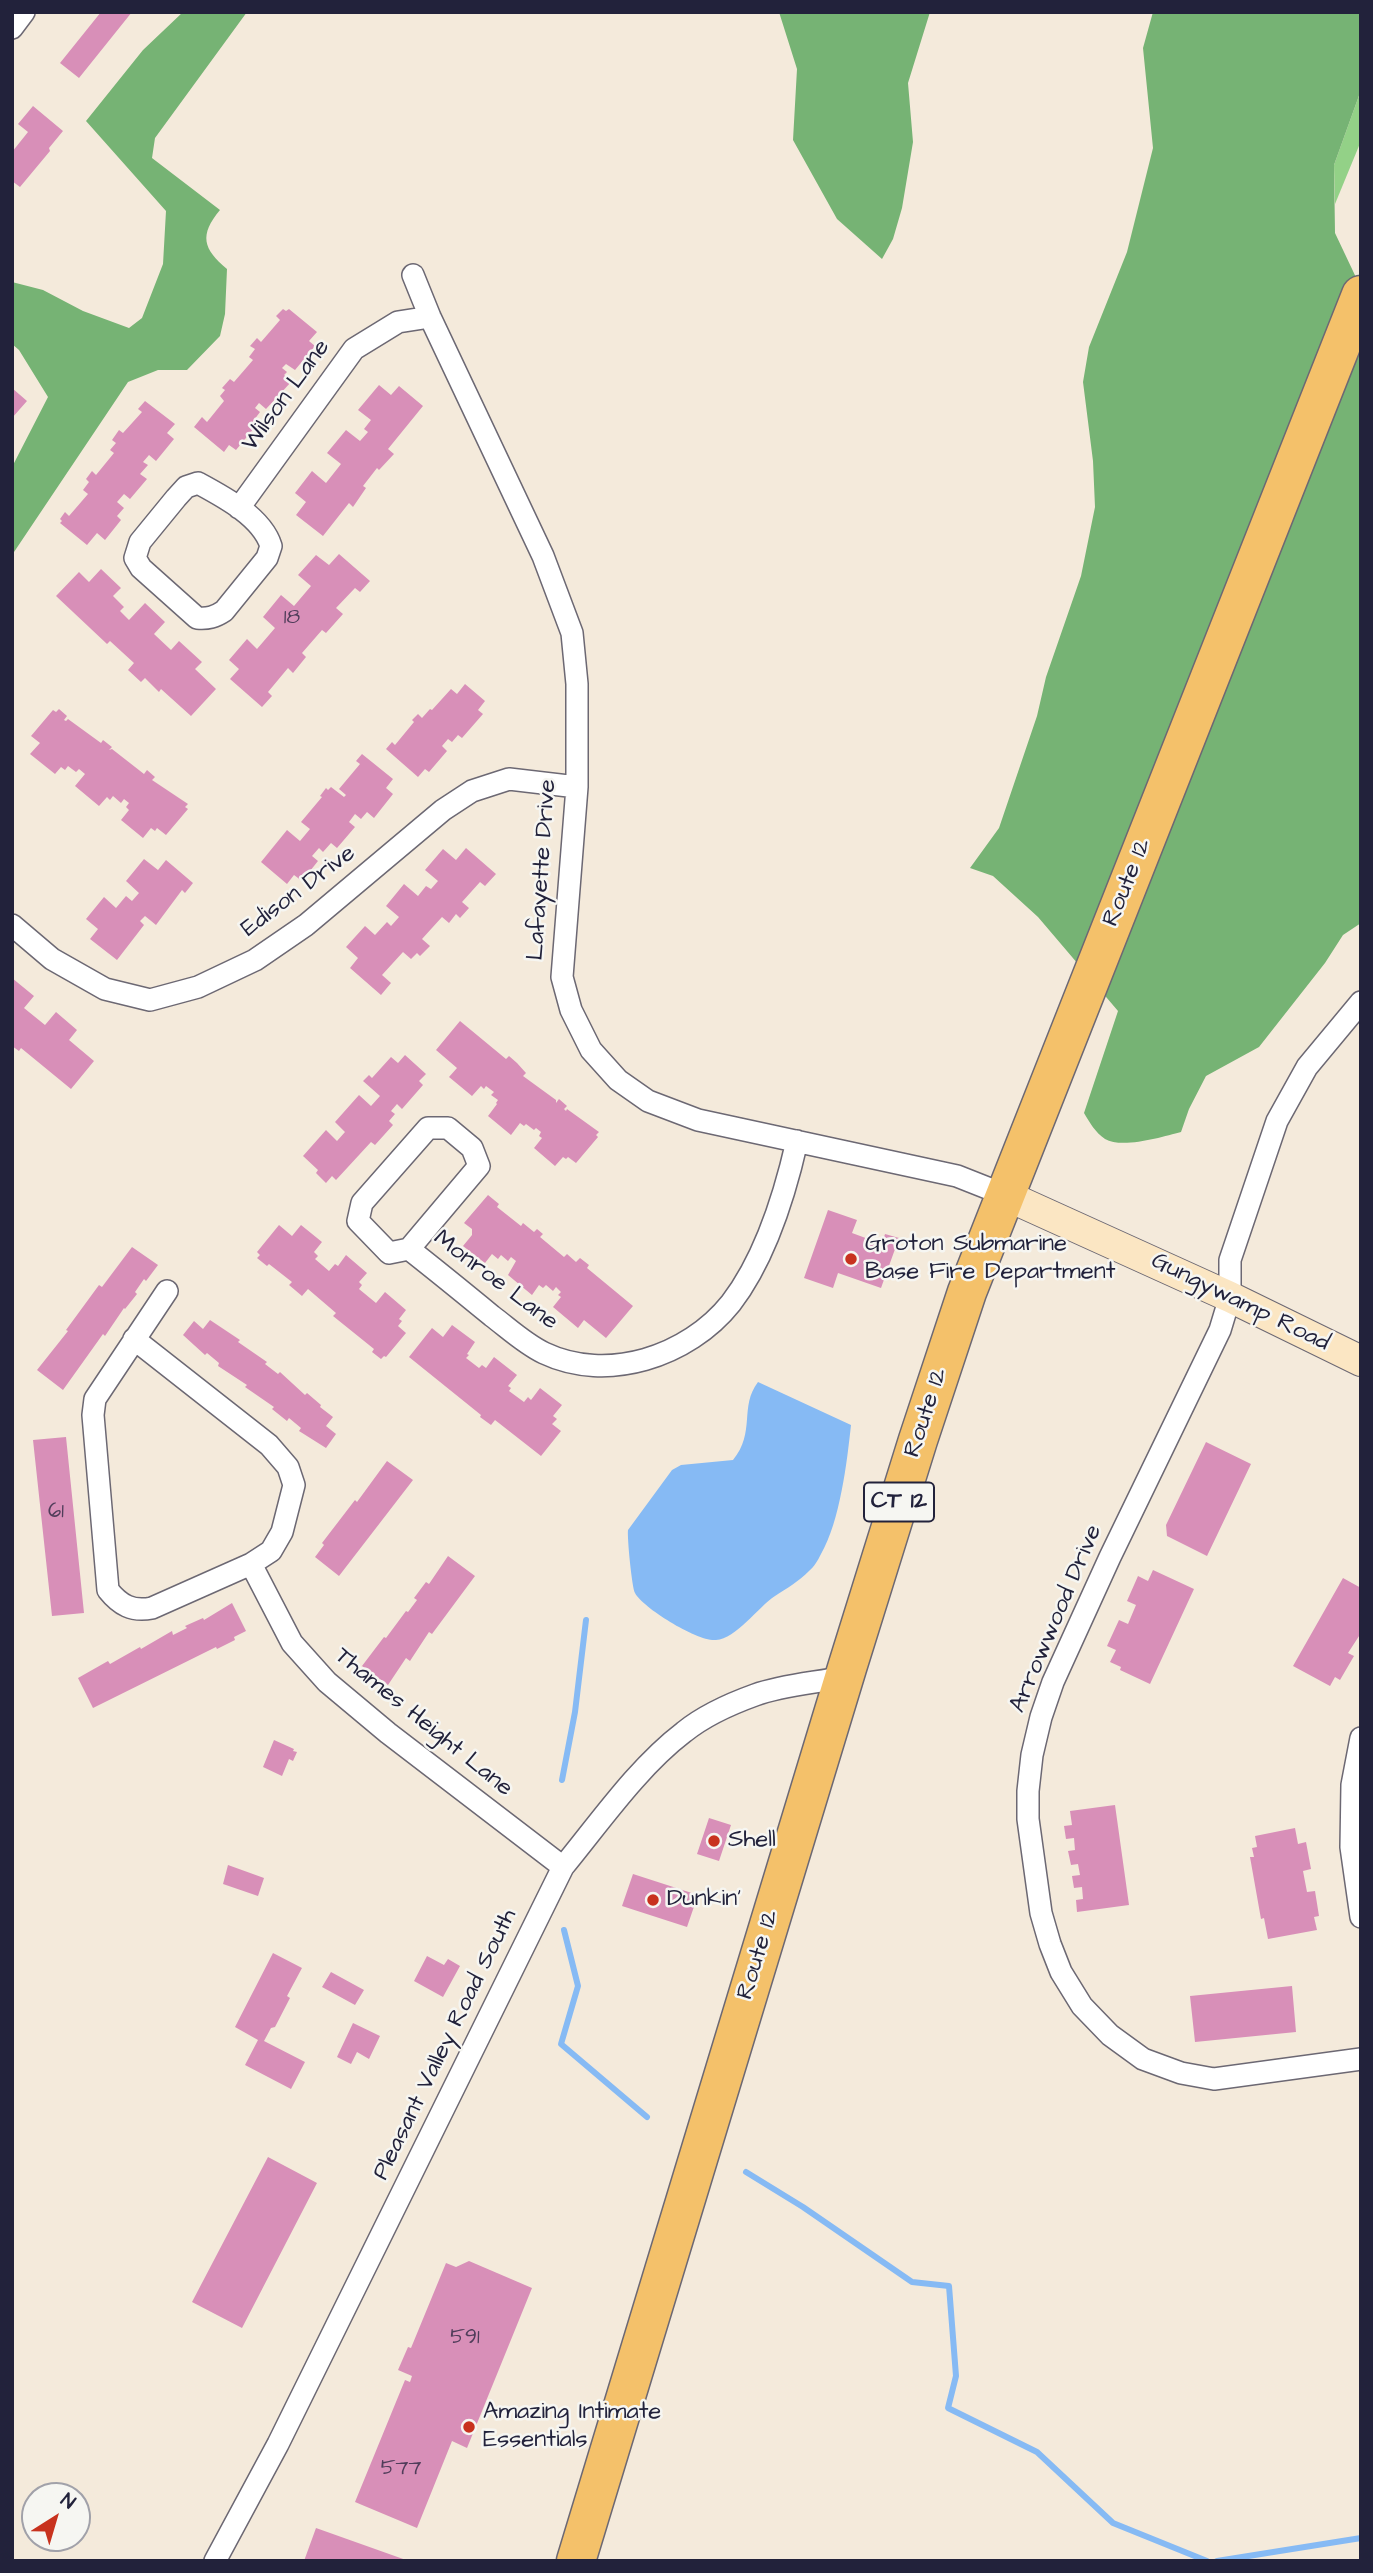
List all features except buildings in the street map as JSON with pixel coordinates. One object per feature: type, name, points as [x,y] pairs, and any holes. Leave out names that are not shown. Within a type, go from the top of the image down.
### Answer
[{"type":"highway","name":"Route 12","points":[[576,2561],[844,1677],[975,1269],[1361,295]]},
{"type":"street","points":[[12,28],[24,12]]},
{"type":"street","name":"Lafayette Drive","points":[[413,275],[542,556],[572,633],[577,684],[577,787],[562,977],[571,1010],[591,1050],[618,1080],[648,1101],[698,1120],[957,1176],[1005,1195]]},
{"type":"street","name":"Wilson Lane","points":[[239,508],[354,349],[398,322],[430,317]]},
{"type":"street","points":[[198,483],[239,508],[268,538],[271,547],[267,558],[224,611],[217,616],[197,618],[141,568],[135,558],[135,552],[140,542],[186,487],[198,483]]},
{"type":"street","name":"Edison Drive","points":[[12,925],[52,958],[105,989],[150,1000],[198,987],[255,960],[306,925],[443,810],[472,791],[509,779],[577,787]]},
{"type":"street","name":"Arrowwood Drive","points":[[1361,1002],[1307,1067],[1277,1121],[1230,1260],[1230,1297],[1220,1330],[1053,1682],[1032,1755],[1028,1791],[1028,1819],[1041,1913],[1049,1944],[1061,1972],[1082,2006],[1110,2035],[1143,2059],[1181,2073],[1214,2079],[1361,2059]]},
{"type":"street","name":"Monroe Lane","points":[[428,1128],[448,1128],[472,1148],[479,1166],[409,1249],[389,1253],[358,1221],[362,1203],[428,1128]]},
{"type":"street","name":"Monroe Lane","points":[[409,1249],[515,1334],[543,1353],[575,1364],[610,1367],[645,1360],[680,1345],[709,1324],[730,1303],[757,1259],[790,1171],[797,1141]]},
{"type":"street","name":"Gungywamp Road","points":[[1005,1195],[1230,1297],[1361,1361]]},
{"type":"street","points":[[134,1339],[270,1445],[288,1467],[294,1485],[282,1532],[271,1550],[251,1564],[152,1608],[141,1610],[128,1608],[107,1590],[93,1415],[95,1399],[134,1339],[167,1291]]},
{"type":"street","name":"Thames Height Lane","points":[[251,1564],[292,1643],[327,1682],[398,1742],[563,1867]]},
{"type":"street","name":"Pleasant Valley Road South","points":[[215,2561],[284,2432],[563,1867],[616,1802],[684,1732],[719,1710],[758,1694],[844,1677]]},
{"type":"street","points":[[1361,1738],[1352,1785],[1351,1847],[1361,1917]]},
{"type":"green space","points":[[183,12],[247,12],[155,138],[152,158],[220,210],[209,227],[207,241],[213,255],[227,269],[225,314],[220,336],[187,370],[158,370],[128,382],[12,555],[12,467],[48,397],[19,350],[12,344],[12,282],[43,290],[83,311],[129,328],[142,318],[163,264],[166,211],[86,121],[143,50]]},
{"type":"green space","points":[[779,12],[930,12],[908,83],[913,142],[902,208],[893,239],[882,259],[837,219],[793,140],[797,69]]},
{"type":"green space","points":[[1153,12],[1361,12],[1361,90],[1334,165],[1335,233],[1361,288],[1361,923],[1343,935],[1325,963],[1259,1047],[1206,1076],[1181,1132],[1121,1143],[1101,1136],[1084,1113],[1118,1011],[1038,917],[993,876],[970,868],[999,828],[1081,576],[1095,507],[1093,461],[1083,382],[1089,347],[1127,252],[1153,148],[1143,48]]},
{"type":"green space","points":[[1361,90],[1361,141],[1335,204],[1334,165]]},
{"type":"water","points":[[758,1382],[851,1425],[842,1491],[828,1540],[813,1568],[768,1601],[731,1634],[716,1640],[708,1639],[672,1623],[648,1607],[635,1593],[628,1530],[672,1470],[681,1465],[733,1460],[744,1440],[749,1401]]},
{"type":"waterway","points":[[562,1780],[575,1712],[586,1620]]},
{"type":"waterway","points":[[564,1930],[578,1986],[561,2044],[647,2117]]},
{"type":"waterway","points":[[746,2172],[803,2207],[912,2282],[949,2286],[956,2376],[948,2408],[1037,2452],[1113,2523],[1207,2561]]},
{"type":"waterway","points":[[1217,2561],[1361,2538]]},
{"type":"place","name":"Groton Submarine Base Fire Department","points":[[851,1259]]},
{"type":"place","name":"Shell","points":[[714,1841]]},
{"type":"place","name":"Dunkin'","points":[[653,1900]]},
{"type":"place","name":"Amazing Intimate Essentials","points":[[469,2427]]}]
